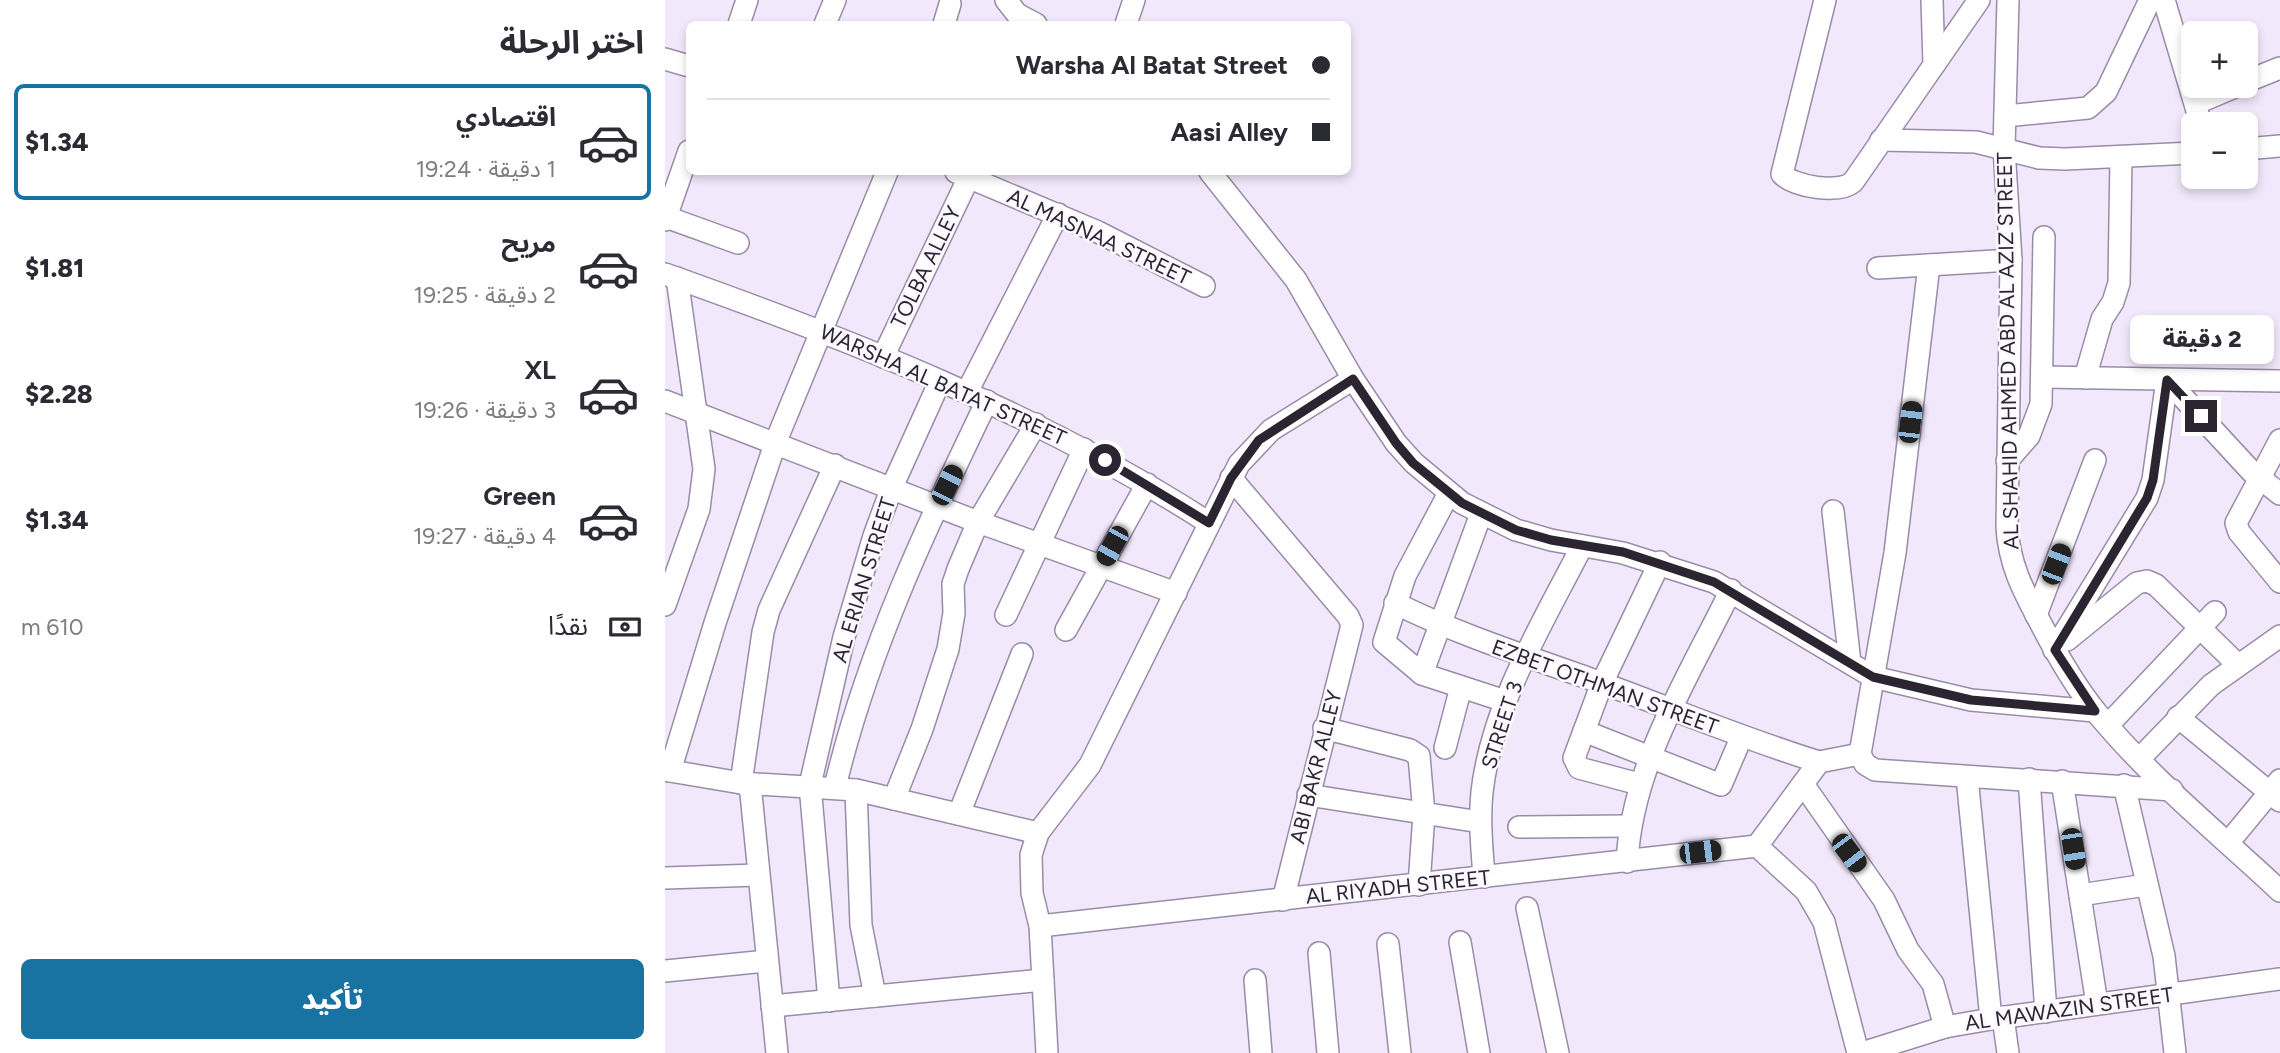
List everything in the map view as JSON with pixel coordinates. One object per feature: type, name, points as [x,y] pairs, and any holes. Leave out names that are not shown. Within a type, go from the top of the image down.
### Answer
[{"type":"street","points":[[740,21],[747,0]]},
{"type":"street","points":[[826,21],[835,0]]},
{"type":"street","points":[[1006,0],[1017,14],[1030,21]]},
{"type":"street","points":[[1127,21],[1133,0]]},
{"type":"street","points":[[1825,0],[1783,174],[1788,180],[1798,183],[1848,186],[1979,0]]},
{"type":"street","points":[[1932,0],[1934,65]]},
{"type":"street","name":"AL SHAHID AHMED ABD AL AZIZ STREET","points":[[2008,0],[2004,148],[2011,260],[2008,545],[2017,579],[2055,650],[2101,718],[2139,759],[2280,891]]},
{"type":"street","points":[[2005,116],[2095,104],[2106,92],[2150,0]]},
{"type":"street","points":[[2164,0],[2199,112]]},
{"type":"street","points":[[945,21],[950,4]]},
{"type":"street","points":[[665,59],[686,65]]},
{"type":"street","points":[[2258,77],[2280,68]]},
{"type":"street","points":[[2197,103],[2209,98]]},
{"type":"street","points":[[1881,140],[1976,142],[2039,158],[2181,154]]},
{"type":"street","points":[[2258,148],[2280,146]]},
{"type":"street","points":[[2085,378],[2102,319],[2113,302],[2119,283],[2121,157]]},
{"type":"street","points":[[686,160],[665,219],[738,243]]},
{"type":"street","points":[[886,175],[776,441],[668,770],[745,783],[845,788],[1038,833]]},
{"type":"street","name":"TOLBA ALLEY","points":[[883,357],[963,175]]},
{"type":"street","name":"AL MASNAA STREET","points":[[965,175],[1058,214],[1204,286]]},
{"type":"street","points":[[1212,175],[1297,280],[1353,379],[1396,443],[1448,493],[1481,514],[1516,530],[1660,562],[1731,590],[1873,677],[1971,700],[2101,718],[2215,612]]},
{"type":"street","points":[[967,392],[1058,214]]},
{"type":"street","points":[[2007,461],[2029,436],[2037,421],[2043,377],[2044,237]]},
{"type":"street","points":[[1878,268],[2011,260]]},
{"type":"street","points":[[1929,265],[1895,553],[1860,754],[1865,764],[1875,770],[2172,790]]},
{"type":"street","points":[[665,605],[703,490],[698,413],[671,276]]},
{"type":"street","name":"WARSHA AL BATAT STREET","points":[[671,276],[821,330],[988,401],[1084,449],[1209,523]]},
{"type":"street","points":[[2043,377],[2280,381]]},
{"type":"street","points":[[1047,1053],[1039,926],[1032,893],[1031,855],[1038,833],[1090,765],[1231,478],[1248,452],[1271,430],[1353,379]]},
{"type":"street","points":[[2167,380],[2260,478],[2280,494]]},
{"type":"street","points":[[2055,650],[2147,498],[2153,480],[2167,380]]},
{"type":"street","name":"AL ERIAN STREET","points":[[829,1001],[810,785],[844,638],[893,486],[940,381]]},
{"type":"street","points":[[665,401],[893,486],[978,522],[1176,593]]},
{"type":"street","points":[[875,996],[862,925],[845,788],[874,657],[937,505],[988,401]]},
{"type":"street","points":[[894,799],[922,729],[948,649],[954,613],[953,584],[978,522],[1036,424]]},
{"type":"street","points":[[2280,440],[2237,517],[2239,532],[2280,582]]},
{"type":"street","points":[[1006,615],[1084,449]]},
{"type":"street","points":[[2036,615],[2095,460]]},
{"type":"street","points":[[777,1053],[745,783],[763,632],[769,610],[835,465]]},
{"type":"street","name":"ABI BAKR ALLEY","points":[[1231,478],[1348,616],[1352,635],[1324,728],[1283,900]]},
{"type":"street","points":[[1066,630],[1147,484]]},
{"type":"street","points":[[1448,493],[1405,576],[1384,642],[1422,674],[1505,701]]},
{"type":"street","points":[[1833,511],[1850,663]]},
{"type":"street","points":[[1422,674],[1481,514]]},
{"type":"street","name":"STREET 3","points":[[1484,877],[1480,822],[1482,790],[1505,701],[1583,546]]},
{"type":"street","points":[[1639,784],[1575,765],[1574,758],[1602,683],[1660,562]]},
{"type":"street","points":[[2055,650],[2142,582],[2156,585],[2237,664]]},
{"type":"street","points":[[1627,862],[1629,825],[1639,784],[1731,590]]},
{"type":"street","name":"EZBET OTHMAN STREET","points":[[1395,603],[1439,625],[1602,683],[1741,738],[1819,762]]},
{"type":"street","points":[[2139,759],[2178,717],[2237,664],[2280,636]]},
{"type":"street","points":[[959,814],[1022,654]]},
{"type":"street","points":[[1445,748],[1461,687]]},
{"type":"street","points":[[2178,717],[2277,791],[2228,843]]},
{"type":"street","points":[[1324,728],[1416,752],[1421,764],[1424,814],[1419,885]]},
{"type":"street","points":[[1584,731],[1722,785],[1741,738]]},
{"type":"street","points":[[1860,754],[1819,762],[1757,846],[1806,891],[1824,922],[1860,1053]]},
{"type":"street","points":[[1966,777],[1997,1018],[2008,1053]]},
{"type":"street","points":[[2029,779],[2046,1012]]},
{"type":"street","points":[[2062,781],[2097,1004]]},
{"type":"street","points":[[1803,784],[1884,900],[1908,950],[1933,984],[1945,1027]]},
{"type":"street","points":[[2124,785],[2164,956],[2175,1053]]},
{"type":"street","points":[[1308,795],[1480,822]]},
{"type":"street","points":[[1519,827],[1629,825]]},
{"type":"street","name":"AL RIYADH STREET","points":[[1039,926],[1757,846]]},
{"type":"street","points":[[665,878],[758,875]]},
{"type":"street","points":[[2080,895],[2146,885]]},
{"type":"street","points":[[1527,908],[1557,1053]]},
{"type":"street","points":[[1459,942],[1479,1053]]},
{"type":"street","points":[[1388,944],[1399,1053]]},
{"type":"street","points":[[1319,953],[1328,1053]]},
{"type":"street","points":[[665,971],[767,961]]},
{"type":"street","name":"AL MAWAZIN STREET","points":[[1860,1053],[1945,1027],[2280,979]]},
{"type":"street","points":[[772,1006],[1043,980]]},
{"type":"street","points":[[1255,980],[1261,1053]]},
{"type":"route","points":[[1105,460],[1209,523],[1239,464],[1259,440],[1353,379],[1396,443],[1413,463],[1462,503],[1516,530],[1551,540],[1623,552],[1714,582],[1873,677],[1971,700],[2095,711],[2055,650],[2139,516],[2147,498],[2153,480],[2167,380],[2201,416]]}]
